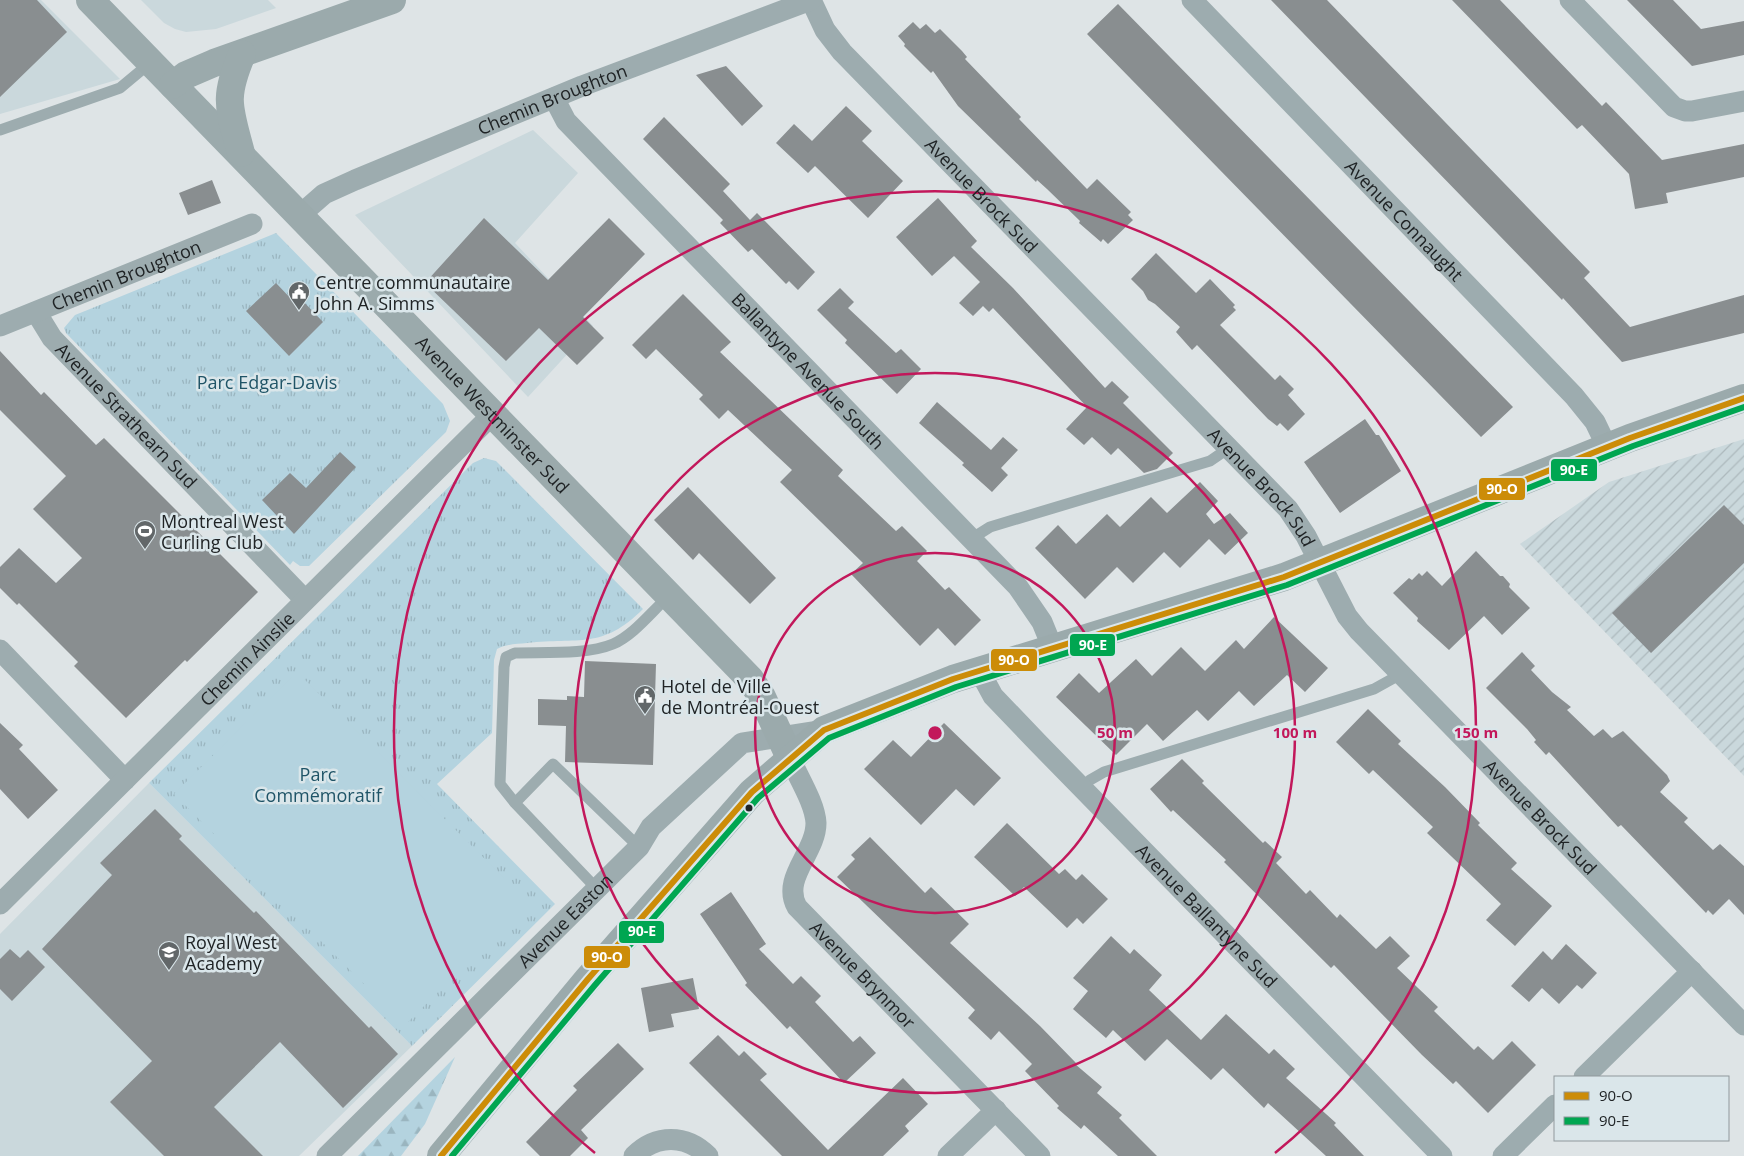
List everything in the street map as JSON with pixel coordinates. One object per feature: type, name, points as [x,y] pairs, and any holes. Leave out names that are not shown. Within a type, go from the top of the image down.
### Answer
[{"type":"main road","name":"Avenue Westminster Sud","points":[[90,0],[750,679],[762,697],[785,747]]},
{"type":"main road","points":[[172,85],[186,75],[392,0]]},
{"type":"main road","points":[[241,155],[232,121],[228,94],[242,54]]},
{"type":"main road","points":[[441,1156],[588,979],[752,792],[785,747],[919,691],[979,670],[1053,649],[1284,576],[1607,447],[1744,398]]},
{"type":"street","name":"Chemin Broughton","points":[[300,215],[318,198],[330,191],[554,98],[811,0]]},
{"type":"street","name":"Avenue Brock Sud","points":[[811,0],[825,30],[834,43],[1294,516],[1347,616],[1401,674],[1744,1025]]},
{"type":"street","name":"Avenue Connaught","points":[[1192,0],[1574,396],[1595,422],[1607,447]]},
{"type":"street","points":[[1570,0],[1674,107],[1685,111],[1692,111],[1744,101]]},
{"type":"street","name":"Ballantyne Avenue South","points":[[554,98],[566,121],[1018,587],[1033,606],[1053,649]]},
{"type":"street","name":"Chemin Broughton","points":[[0,326],[252,224]]},
{"type":"street","name":"Avenue Strathearn Sud","points":[[36,312],[52,338],[305,600]]},
{"type":"street","name":"Chemin Ainslie","points":[[0,904],[493,414]]},
{"type":"street","points":[[0,650],[125,780]]},
{"type":"street","name":"Avenue Ballantyne Sud","points":[[979,670],[993,696],[1442,1156]]},
{"type":"street","name":"Avenue Easton","points":[[327,1156],[639,847],[651,826],[742,743],[785,747]]},
{"type":"street","name":"Avenue Brynmor","points":[[785,747],[812,806],[816,824],[812,846],[793,882],[792,893],[798,906],[1040,1156]]},
{"type":"street","points":[[1585,1076],[1692,971]]},
{"type":"street","points":[[1503,1156],[1554,1106]]},
{"type":"street","points":[[948,1156],[996,1110]]},
{"type":"street","points":[[634,1156],[648,1145],[672,1139],[688,1142],[708,1156]]},
{"type":"lane","points":[[0,130],[120,88],[150,63]]},
{"type":"lane","points":[[971,539],[990,527],[1210,461],[1229,448]]},
{"type":"lane","points":[[597,889],[515,804],[500,784],[503,684],[506,657],[515,653],[582,650],[612,644],[631,631],[669,596]]},
{"type":"lane","points":[[1081,788],[1104,772],[1374,689],[1401,674]]},
{"type":"lane","points":[[515,804],[553,764],[639,847]]},
{"type":"shaded area","points":[[0,0],[41,0],[120,79],[0,114]]},
{"type":"shaded area","points":[[141,0],[268,0],[276,8],[216,29],[186,32],[164,23]]},
{"type":"shaded area","points":[[533,130],[578,173],[515,243],[593,326],[528,397],[355,215]]},
{"type":"shaded area","points":[[1744,439],[1744,776],[1520,544],[1609,482]]},
{"type":"shaded area","name":"Royal West Academy","points":[[149,783],[412,1046],[299,1156],[0,1156],[0,934]]},
{"type":"green space","name":"Parc Edgar-Davis","points":[[276,233],[443,404],[450,421],[446,432],[309,566],[300,566],[293,561],[290,565],[66,333],[64,328],[75,315]]},
{"type":"green space","name":"Parc Commémoratif","points":[[484,458],[496,461],[643,609],[615,631],[602,636],[589,639],[515,644],[497,649],[494,660],[492,733],[437,784],[555,904],[412,1046],[149,783],[473,463]]},
{"type":"green space","points":[[297,672],[528,902],[405,1025],[174,794]]},
{"type":"green space","points":[[455,1057],[425,1124],[401,1156],[358,1156]]},
{"type":"building","points":[[0,0],[37,0],[67,32],[0,97]]},
{"type":"building","points":[[1271,0],[1327,0],[1590,272],[1584,278],[1630,327],[1744,295],[1744,333],[1622,362],[1563,298],[1562,300]]},
{"type":"building","points":[[1452,0],[1500,0],[1602,106],[1606,102],[1662,160],[1744,144],[1744,177],[1666,193],[1668,203],[1635,209],[1629,174],[1582,125],[1577,129]]},
{"type":"building","points":[[1627,0],[1673,0],[1701,29],[1744,21],[1744,55],[1692,66]]},
{"type":"building","points":[[1118,4],[1513,407],[1481,437],[1087,34]]},
{"type":"building","points":[[913,22],[920,29],[926,24],[935,33],[940,29],[967,57],[965,59],[1021,117],[1019,119],[1087,189],[1097,179],[1131,212],[1128,215],[1133,220],[1108,244],[1103,239],[1101,242],[1079,223],[1080,221],[1047,189],[1037,180],[1036,182],[958,106],[933,71],[931,73],[904,46],[905,44],[898,36]]},
{"type":"building","points":[[726,66],[763,106],[742,126],[696,75]]},
{"type":"building","points":[[846,106],[872,131],[862,141],[903,181],[868,218],[815,166],[808,173],[776,143],[794,124],[812,141]]},
{"type":"building","points":[[664,117],[730,184],[723,191],[750,220],[757,213],[815,272],[798,290],[789,281],[786,284],[752,249],[748,252],[720,223],[723,220],[643,139]]},
{"type":"building","points":[[212,180],[221,203],[188,215],[179,193]]},
{"type":"building","points":[[938,198],[977,241],[971,247],[1013,288],[1105,388],[1112,381],[1129,397],[1123,403],[1173,453],[1157,469],[1144,473],[1118,448],[1111,455],[1092,437],[1084,445],[1066,429],[1087,407],[993,308],[989,312],[983,306],[973,316],[959,303],[980,282],[954,256],[932,276],[896,237]]},
{"type":"building","points":[[484,218],[548,280],[609,218],[645,254],[583,317],[604,338],[577,365],[539,328],[506,361],[425,283]]},
{"type":"building","points":[[1156,253],[1196,293],[1210,279],[1235,305],[1233,307],[1236,310],[1220,325],[1275,380],[1280,375],[1294,389],[1288,395],[1305,414],[1288,431],[1280,423],[1277,426],[1268,419],[1197,345],[1192,350],[1176,332],[1180,327],[1148,300],[1143,291],[1131,279]]},
{"type":"building","points":[[276,283],[295,303],[300,298],[323,322],[289,356],[246,311]]},
{"type":"building","points":[[840,288],[854,302],[848,308],[896,353],[901,349],[921,369],[897,394],[845,343],[847,340],[817,310]]},
{"type":"building","points":[[683,294],[731,342],[720,352],[843,470],[838,476],[896,531],[902,526],[927,551],[917,561],[945,590],[949,587],[981,620],[955,646],[938,628],[920,646],[851,574],[863,563],[780,482],[792,470],[728,410],[719,419],[699,399],[703,395],[656,349],[646,359],[632,345]]},
{"type":"building","points":[[0,351],[41,395],[44,392],[96,445],[104,438],[258,592],[187,662],[185,660],[126,718],[74,666],[78,662],[19,603],[17,605],[0,588],[0,567],[19,548],[56,583],[82,558],[33,509],[66,476],[0,410]]},
{"type":"building","points":[[937,402],[991,450],[1003,437],[1018,450],[1001,468],[1008,475],[992,492],[962,465],[964,463],[919,423]]},
{"type":"building","points":[[1365,419],[1376,435],[1379,435],[1401,471],[1340,513],[1304,462]]},
{"type":"building","points":[[340,452],[356,467],[294,534],[262,500],[290,473],[306,488]]},
{"type":"building","points":[[1200,482],[1218,501],[1206,514],[1214,524],[1230,513],[1248,533],[1225,555],[1209,539],[1180,568],[1164,552],[1133,583],[1117,567],[1085,599],[1035,548],[1058,525],[1076,544],[1107,514],[1120,527],[1151,497],[1167,513]]},
{"type":"building","points":[[688,487],[776,578],[750,604],[699,553],[693,560],[654,520]]},
{"type":"building","points":[[1724,505],[1744,525],[1744,563],[1651,653],[1612,613]]},
{"type":"building","points":[[1476,551],[1500,576],[1503,576],[1510,584],[1509,587],[1530,608],[1502,635],[1484,616],[1449,650],[1417,621],[1418,618],[1393,593],[1409,578],[1412,580],[1419,573],[1422,576],[1427,571],[1442,586]]},
{"type":"building","points":[[1274,617],[1328,668],[1305,692],[1287,675],[1254,706],[1239,691],[1208,721],[1197,710],[1163,741],[1147,724],[1116,755],[1056,697],[1079,673],[1099,693],[1136,659],[1152,676],[1181,647],[1205,671],[1236,640],[1244,649]]},
{"type":"building","points":[[1522,652],[1535,666],[1531,670],[1552,692],[1571,707],[1567,710],[1594,736],[1603,729],[1612,738],[1623,731],[1667,775],[1670,781],[1660,792],[1688,818],[1684,822],[1713,850],[1720,844],[1744,866],[1744,915],[1729,899],[1713,915],[1708,910],[1706,913],[1621,825],[1618,827],[1549,752],[1546,755],[1534,742],[1536,740],[1527,729],[1486,688]]},
{"type":"building","points":[[585,661],[656,664],[653,765],[565,762],[566,726],[538,725],[538,699],[567,700],[567,696],[584,697]]},
{"type":"building","points":[[1368,709],[1401,741],[1398,744],[1445,787],[1480,823],[1478,825],[1517,863],[1511,869],[1552,906],[1515,946],[1486,920],[1501,904],[1427,833],[1433,827],[1373,770],[1369,774],[1336,742]]},
{"type":"building","points":[[0,723],[23,745],[19,749],[58,790],[28,819],[0,789]]},
{"type":"building","points":[[944,723],[1001,778],[974,806],[956,789],[921,825],[864,769],[893,740],[911,757]]},
{"type":"building","points":[[1182,759],[1204,781],[1202,783],[1263,843],[1265,841],[1282,857],[1276,863],[1306,894],[1310,890],[1337,918],[1340,914],[1376,949],[1390,936],[1410,956],[1397,968],[1438,1007],[1434,1011],[1474,1050],[1478,1046],[1493,1060],[1512,1041],[1536,1065],[1488,1113],[1456,1081],[1453,1084],[1422,1055],[1334,965],[1331,968],[1224,862],[1226,860],[1173,810],[1171,812],[1150,789]]},
{"type":"building","points":[[155,809],[182,836],[179,839],[254,913],[256,911],[369,1028],[371,1026],[398,1054],[343,1108],[280,1042],[214,1107],[263,1156],[164,1156],[110,1102],[152,1061],[42,949],[112,875],[100,863]]},
{"type":"building","points":[[1007,823],[1059,874],[1065,869],[1076,880],[1082,874],[1108,899],[1083,924],[1077,918],[1067,928],[1024,887],[1015,896],[974,857]]},
{"type":"building","points":[[870,837],[925,893],[931,887],[969,924],[950,943],[1040,1026],[1075,1064],[1102,1087],[1097,1093],[1122,1115],[1119,1118],[1157,1156],[1118,1156],[1084,1125],[1081,1129],[1057,1108],[1059,1106],[1025,1071],[1032,1064],[999,1031],[991,1040],[968,1018],[975,1010],[837,877],[855,859],[851,855]]},
{"type":"building","points":[[731,892],[766,944],[759,949],[793,984],[801,976],[821,996],[815,1002],[853,1042],[860,1036],[876,1053],[844,1083],[790,1026],[787,1029],[745,985],[747,983],[700,914]]},
{"type":"building","points":[[1111,936],[1130,954],[1134,949],[1162,975],[1149,990],[1201,1040],[1226,1014],[1269,1054],[1274,1049],[1295,1069],[1286,1078],[1336,1123],[1334,1125],[1364,1156],[1326,1156],[1268,1103],[1264,1108],[1223,1068],[1211,1080],[1167,1039],[1145,1061],[1113,1030],[1106,1038],[1073,1009],[1088,991],[1073,978]]},
{"type":"building","points":[[1566,944],[1597,973],[1582,989],[1577,985],[1559,1004],[1542,988],[1529,1002],[1511,986],[1543,951],[1552,960]]},
{"type":"building","points":[[10,949],[20,958],[28,950],[45,967],[12,1001],[0,989],[0,959]]},
{"type":"building","points":[[693,978],[699,1009],[671,1014],[674,1027],[649,1032],[641,988]]},
{"type":"building","points":[[718,1035],[739,1056],[744,1051],[767,1074],[760,1080],[828,1150],[903,1078],[928,1104],[905,1126],[909,1131],[883,1156],[782,1156],[689,1063]]},
{"type":"building","points":[[618,1043],[644,1069],[581,1130],[588,1138],[570,1156],[540,1156],[526,1142],[577,1090],[573,1086]]},
{"type":"transit line","name":"90-O","points":[[441,1156],[588,979],[752,792],[824,730],[953,679],[1284,577],[1630,438],[1744,398]]},
{"type":"transit line","name":"90-E","points":[[452,1156],[595,985],[758,798],[829,738],[956,687],[1287,585],[1633,446],[1744,407]]},
{"type":"place","name":"Centre communautaire John A. Simms","points":[[299,311]]},
{"type":"place","name":"Montreal West Curling Club","points":[[145,550]]},
{"type":"place","name":"Hotel de Ville de Montréal-Ouest","points":[[645,715]]},
{"type":"place","name":"Royal West Academy","points":[[169,971]]}]
